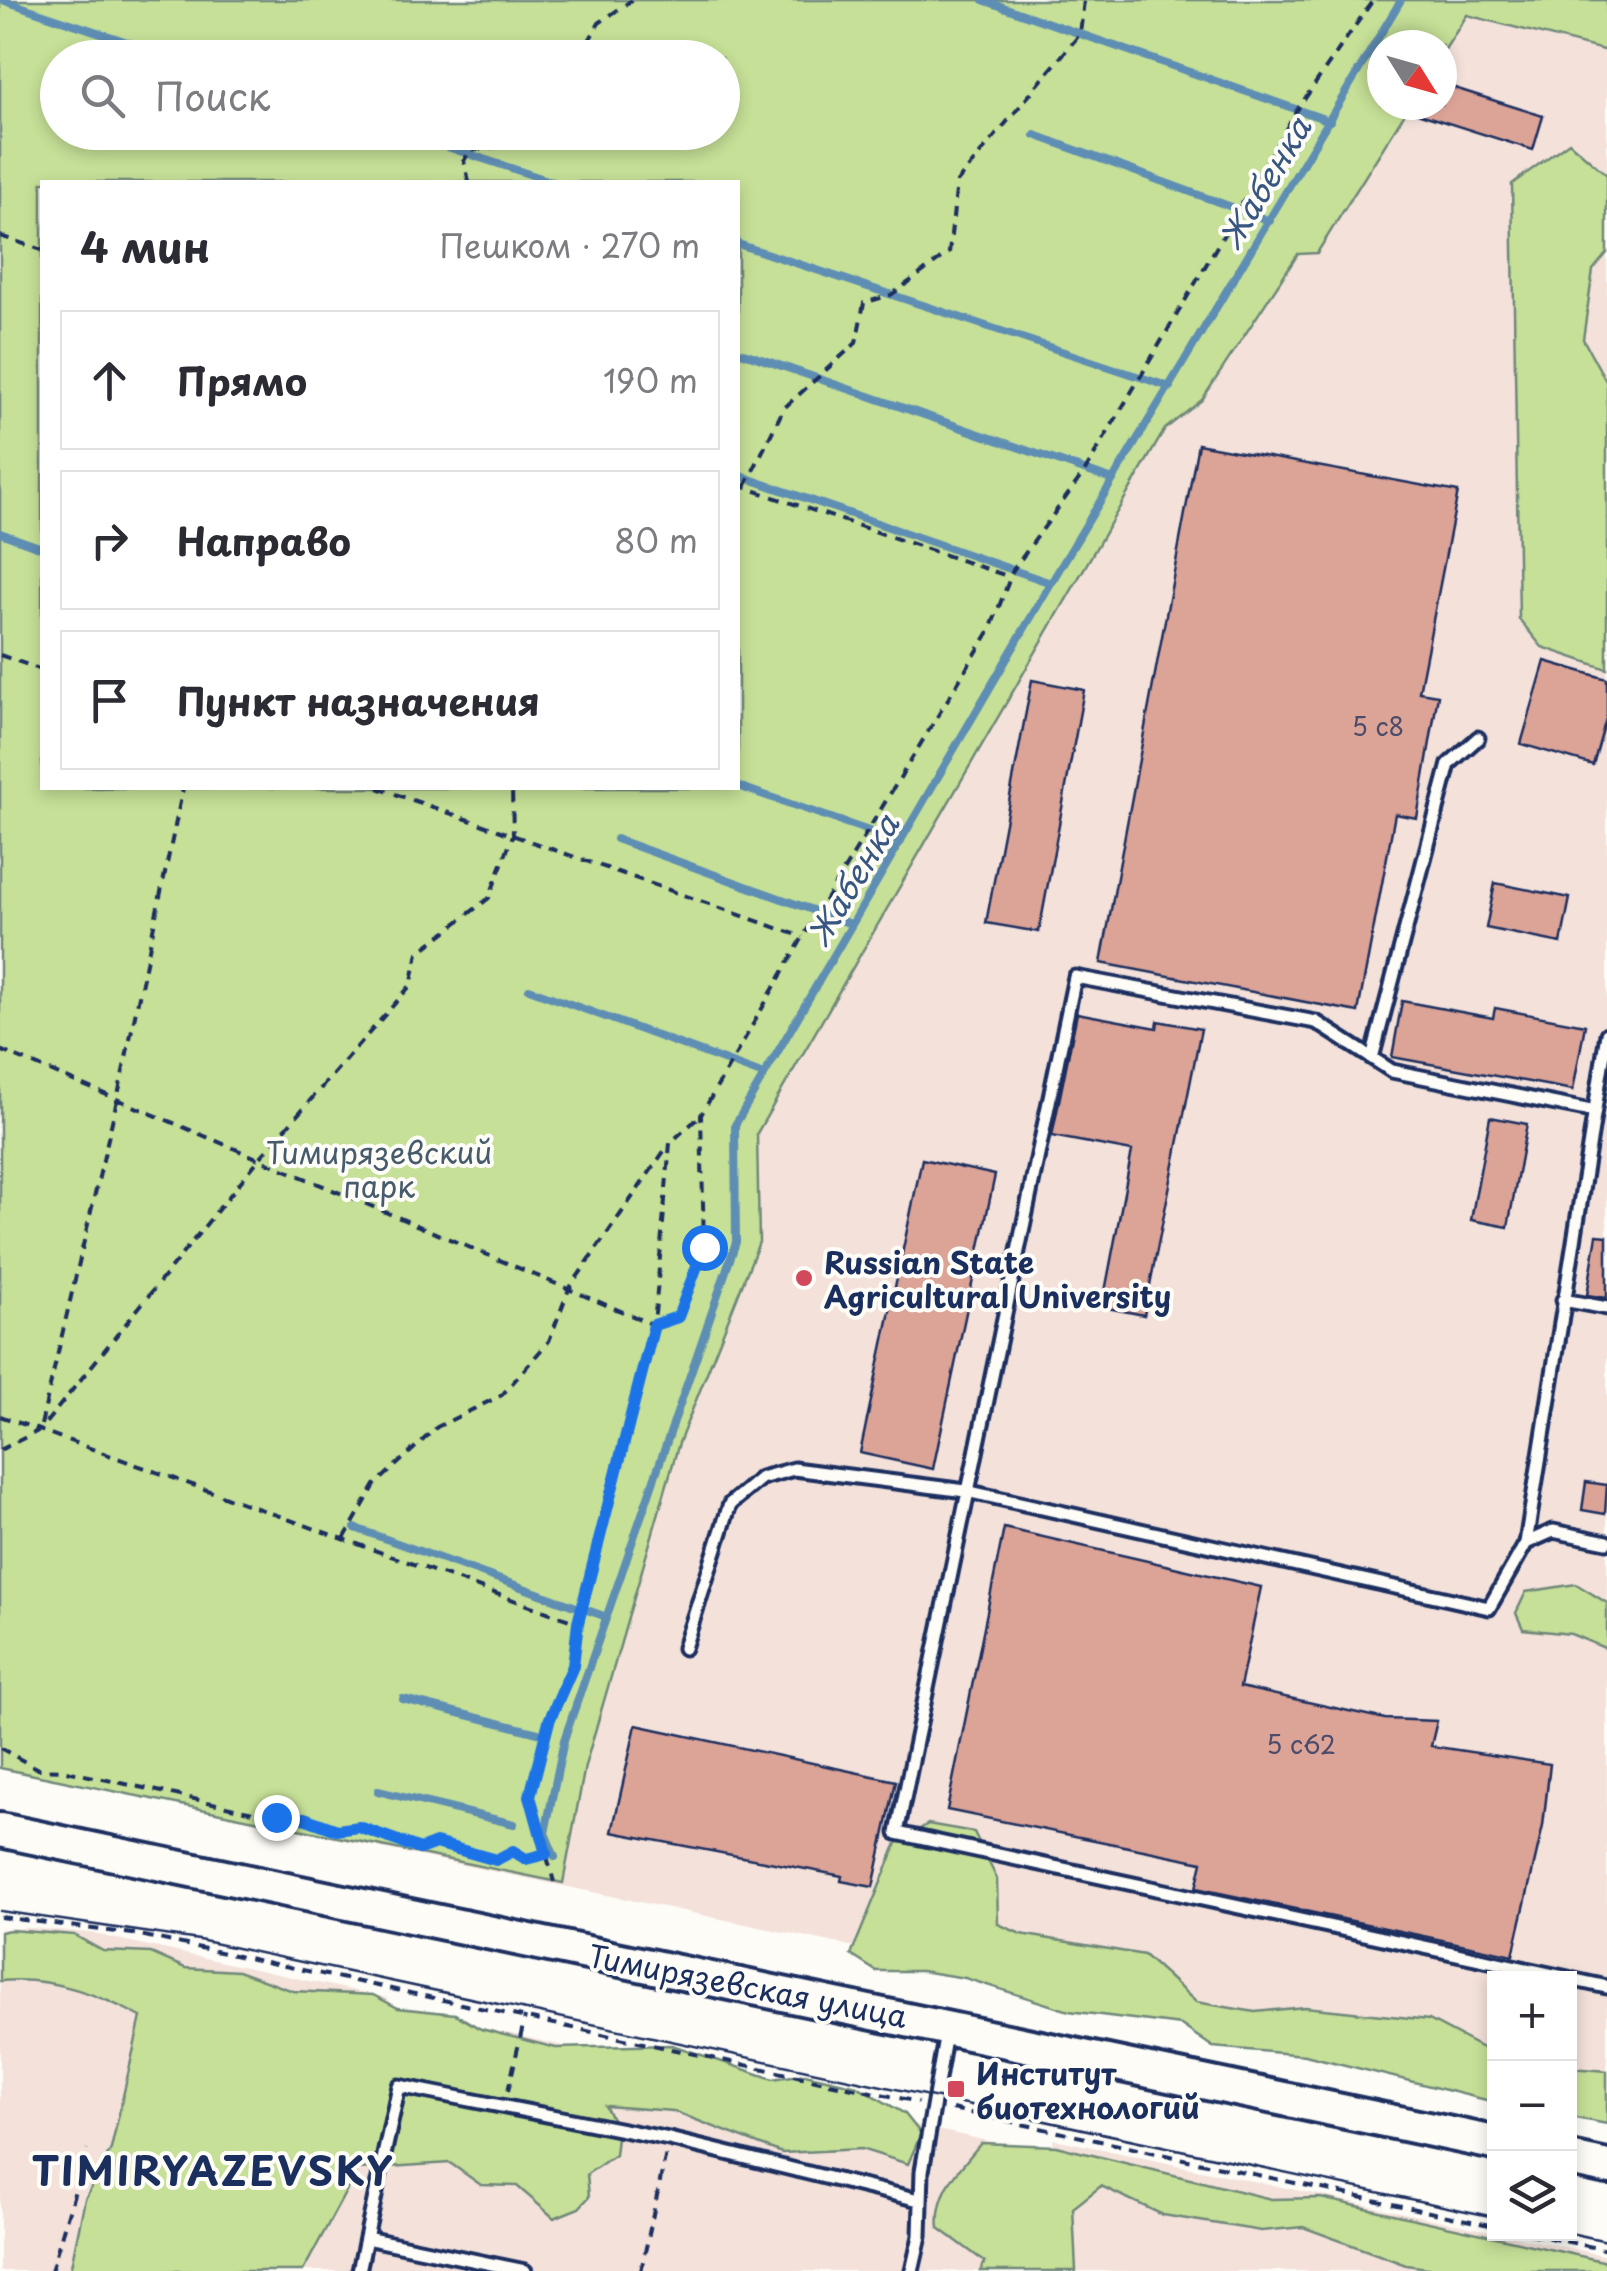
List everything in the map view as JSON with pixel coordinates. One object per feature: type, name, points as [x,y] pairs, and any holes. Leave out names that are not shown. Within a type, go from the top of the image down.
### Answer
[{"type":"main road","name":"Тимирязевская улица","points":[[0,1830],[1487,2141]]},
{"type":"main road","points":[[1577,2161],[1607,2167]]},
{"type":"lane","points":[[1372,1058],[1449,764],[1478,738]]},
{"type":"lane","points":[[1532,1971],[897,1833],[1074,977],[1316,1022],[1392,1071],[1591,1110]]},
{"type":"lane","points":[[684,1648],[730,1504],[761,1478],[794,1469],[966,1492],[1489,1608],[1526,1543],[1591,1110],[1602,1078],[1607,1034]]},
{"type":"lane","points":[[1563,1300],[1607,1308]]},
{"type":"lane","points":[[1526,1543],[1553,1531],[1607,1542]]},
{"type":"lane","points":[[1577,1981],[1607,1987]]},
{"type":"lane","points":[[912,2271],[920,2236],[919,2200],[947,2025]]},
{"type":"lane","points":[[359,2271],[399,2086],[669,2139],[919,2200]]},
{"type":"lane","points":[[366,2238],[525,2271]]},
{"type":"path","points":[[589,40],[599,23],[632,0]]},
{"type":"path","points":[[744,487],[784,408],[856,343],[864,303],[891,294],[949,253],[957,182],[1080,34],[1084,0]]},
{"type":"path","points":[[344,1539],[375,1485],[438,1427],[502,1395],[549,1341],[569,1289],[670,1143],[701,1115],[803,937],[990,630],[1010,577],[1085,471],[1297,110],[1373,0]]},
{"type":"path","points":[[469,180],[464,161],[470,150]]},
{"type":"path","points":[[0,236],[40,249]]},
{"type":"path","points":[[740,486],[1010,577]]},
{"type":"path","points":[[0,655],[40,669]]},
{"type":"path","points":[[40,1430],[118,1100],[184,790]]},
{"type":"path","points":[[384,790],[803,937]]},
{"type":"path","points":[[0,1450],[40,1430],[258,1159],[410,985],[418,953],[489,898],[513,835],[512,790]]},
{"type":"path","points":[[0,1050],[654,1325],[678,1317],[704,1247],[701,1115]]},
{"type":"path","points":[[554,1882],[530,1796],[549,1721],[573,1666],[578,1623],[654,1325],[670,1143]]},
{"type":"path","points":[[0,1416],[578,1623]]},
{"type":"path","points":[[0,1748],[38,1769],[62,1770],[276,1817],[304,1818],[337,1830],[359,1827],[420,1849],[436,1843],[496,1860],[513,1851],[526,1859],[546,1854]]},
{"type":"path","points":[[0,1917],[140,1935],[1487,2224]]},
{"type":"path","points":[[504,2107],[524,2017]]},
{"type":"path","points":[[641,2271],[669,2139]]},
{"type":"path","points":[[51,2271],[87,2150]]},
{"type":"path","points":[[1564,2241],[1607,2250]]},
{"type":"shaded area","name":"Russian State Agricultural University","points":[[0,0],[1607,0],[1607,2104],[1577,2098],[1577,1971],[1487,1971],[1487,2080],[0,1768]]},
{"type":"shaded area","points":[[0,1929],[90,1933],[387,1998],[394,2008],[1050,2155],[1054,2139],[1487,2231],[1487,2241],[1536,2241],[1607,2256],[1607,2271],[0,2271]]},
{"type":"green space","name":"Тимирязевский парк","points":[[0,0],[1607,0],[1607,51],[1467,15],[1457,31],[1367,30],[1367,120],[1401,120],[1317,253],[1298,254],[1202,400],[1165,429],[757,1133],[759,1242],[679,1443],[585,1766],[563,1883],[0,1768]]},
{"type":"green space","points":[[1569,142],[1607,175],[1607,253],[1593,270],[1583,339],[1607,383],[1607,669],[1542,647],[1519,619],[1512,184]]},
{"type":"green space","points":[[1576,1584],[1607,1603],[1607,1649],[1571,1634],[1523,1629],[1516,1613],[1526,1592]]},
{"type":"green space","points":[[928,1824],[974,1832],[997,1879],[998,1924],[1021,1934],[1144,1955],[1196,2002],[1255,2012],[1305,2007],[1429,2020],[1487,2050],[1487,2100],[1305,2055],[1213,2047],[1181,2025],[1069,2011],[965,1978],[921,1971],[876,1971],[851,1955],[897,1843]]},
{"type":"green space","points":[[0,1932],[74,1935],[103,1951],[151,1953],[185,1968],[238,1971],[293,1991],[373,1995],[398,2008],[455,2014],[481,2029],[556,2048],[672,2045],[773,2079],[805,2074],[857,2086],[905,2114],[921,2134],[908,2164],[861,2149],[782,2153],[673,2111],[605,2106],[618,2129],[615,2155],[587,2174],[589,2197],[579,2208],[554,2218],[517,2186],[481,2185],[450,2163],[358,2169],[303,2271],[70,2271],[85,2199],[111,2149],[141,2017],[73,1988],[37,1981],[0,1981]]},
{"type":"green space","points":[[1577,2069],[1607,2071],[1607,2124],[1577,2118]]},
{"type":"green space","points":[[981,2143],[1056,2146],[1271,2199],[1321,2198],[1487,2235],[1487,2241],[1513,2241],[1607,2262],[1607,2271],[1449,2271],[1406,2265],[1303,2227],[1261,2231],[1163,2215],[1101,2186],[1073,2208],[1076,2271],[980,2271],[985,2262],[939,2228],[941,2203],[957,2172]]},
{"type":"building","points":[[1457,89],[1543,116],[1533,150],[1439,120],[1457,120]]},
{"type":"building","points":[[1198,444],[1458,492],[1419,692],[1438,695],[1417,818],[1395,814],[1358,1012],[1101,963]]},
{"type":"building","points":[[1545,661],[1607,679],[1607,715],[1593,765],[1521,744]]},
{"type":"building","points":[[1032,680],[1084,690],[1039,932],[986,923]]},
{"type":"building","points":[[1495,883],[1570,898],[1561,943],[1486,928]]},
{"type":"building","points":[[1402,1001],[1493,1018],[1495,1008],[1585,1025],[1573,1090],[1392,1057]]},
{"type":"building","points":[[1077,1013],[1157,1028],[1158,1021],[1201,1029],[1144,1315],[1102,1307],[1132,1151],[1052,1136]]},
{"type":"building","points":[[1490,1117],[1527,1124],[1508,1227],[1471,1220]]},
{"type":"building","points":[[922,1159],[995,1175],[933,1469],[860,1453]]},
{"type":"building","points":[[1597,1235],[1607,1236],[1607,1298],[1587,1295]]},
{"type":"building","points":[[1586,1482],[1607,1485],[1605,1514],[1582,1510]]},
{"type":"building","points":[[1004,1528],[1261,1587],[1240,1687],[1385,1719],[1437,1721],[1431,1746],[1550,1764],[1543,1826],[1513,1955],[1196,1888],[1202,1862],[947,1810]]},
{"type":"building","points":[[636,1725],[896,1781],[873,1887],[841,1881],[842,1876],[612,1832]]},
{"type":"waterway","points":[[2,0],[121,40]]},
{"type":"waterway","points":[[983,0],[1330,121]]},
{"type":"waterway","name":"Жабенка","points":[[555,1857],[545,1833],[564,1740],[736,1242],[735,1125],[1051,583],[1401,0]]},
{"type":"waterway","points":[[1035,135],[1270,221]]},
{"type":"waterway","points":[[456,150],[547,180]]},
{"type":"waterway","points":[[740,245],[1170,387]]},
{"type":"waterway","points":[[740,352],[1113,480]]},
{"type":"waterway","points":[[740,476],[1051,583]]},
{"type":"waterway","points":[[0,533],[40,547]]},
{"type":"waterway","points":[[740,787],[901,842]]},
{"type":"waterway","points":[[616,839],[851,924]]},
{"type":"waterway","points":[[529,989],[764,1075]]},
{"type":"waterway","points":[[355,1528],[574,1606]]},
{"type":"waterway","points":[[587,1610],[604,1616]]},
{"type":"waterway","points":[[403,1699],[538,1733]]},
{"type":"waterway","points":[[378,1791],[514,1824]]},
{"type":"tram line","points":[[0,1911],[199,1940],[1487,2216]]},
{"type":"tram line","points":[[1577,2235],[1607,2241]]},
{"type":"place","name":"Russian State Agricultural University","points":[[804,1278]]},
{"type":"place","name":"Институт биотехнологий","points":[[956,2089]]},
{"type":"district","name":"TIMIRYAZEVSKY","points":[[213,2169]]},
{"type":"route","points":[[276,1817],[304,1818],[337,1830],[359,1827],[420,1849],[436,1843],[496,1860],[513,1851],[526,1859],[546,1854],[530,1796],[549,1721],[573,1666],[578,1623],[654,1325],[678,1317],[704,1247]]}]
